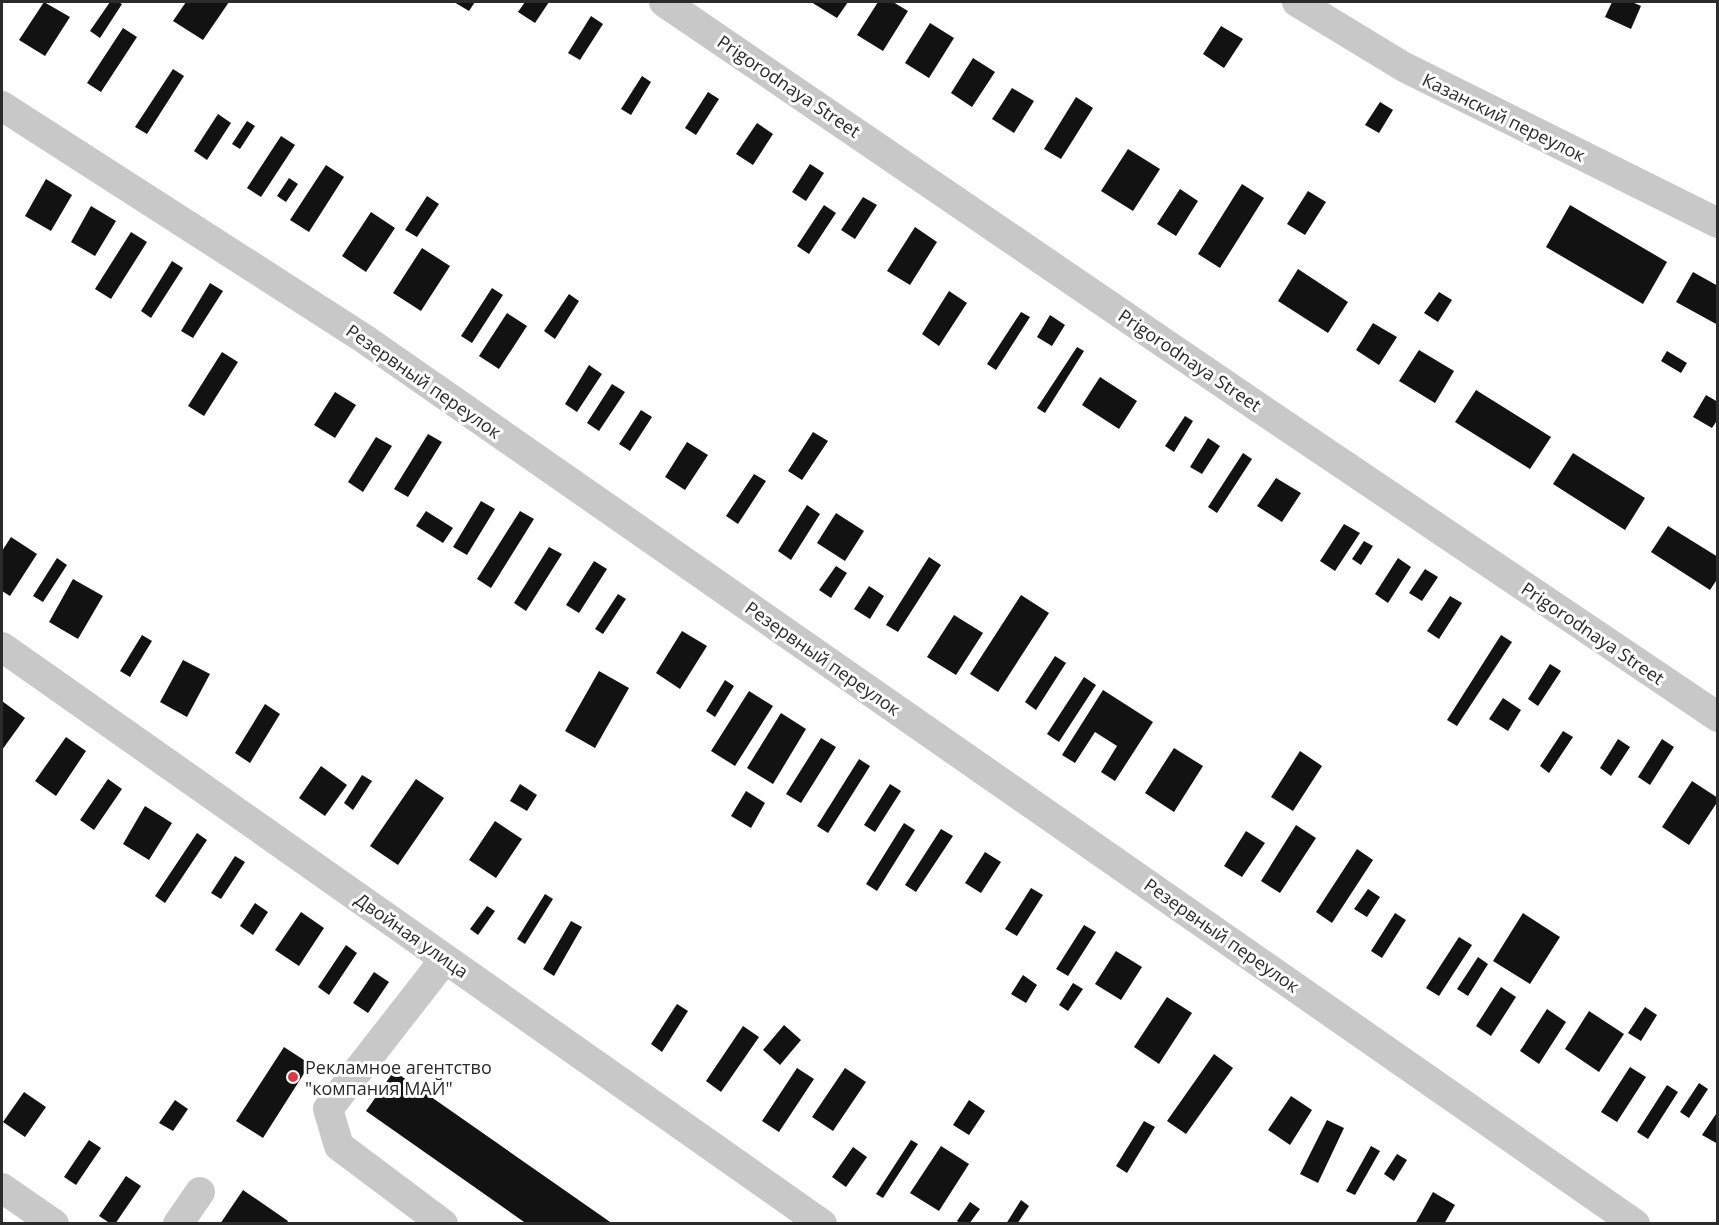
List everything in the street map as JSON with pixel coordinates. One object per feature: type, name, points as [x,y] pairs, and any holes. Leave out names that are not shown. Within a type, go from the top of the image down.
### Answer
[{"type":"street","name":"Prigorodnaya Street","points":[[664,2],[1718,717]]},
{"type":"street","name":"Казанский переулок","points":[[1297,2],[1404,67],[1718,223]]},
{"type":"street","name":"Резервный переулок","points":[[2,105],[372,344],[1635,1224]]},
{"type":"street","name":"Двойная улица","points":[[2,647],[822,1224]]},
{"type":"street","points":[[424,1218],[339,1146],[328,1109],[445,958]]},
{"type":"street","points":[[2,1188],[54,1224]]},
{"type":"street","points":[[178,1224],[200,1192]]},
{"type":"building","points":[[44,2],[70,17],[45,56],[19,40]]},
{"type":"building","points":[[110,2],[122,4],[100,38],[90,31]]},
{"type":"building","points":[[186,2],[229,2],[203,40],[173,21]]},
{"type":"building","points":[[454,2],[475,2],[469,11]]},
{"type":"building","points":[[525,2],[549,2],[535,23],[518,12]]},
{"type":"building","points":[[811,2],[848,2],[837,18]]},
{"type":"building","points":[[878,2],[893,2],[908,11],[883,51],[857,35]]},
{"type":"building","points":[[1612,2],[1632,2],[1641,6],[1631,29],[1605,17]]},
{"type":"building","points":[[591,16],[603,24],[580,60],[568,53]]},
{"type":"building","points":[[930,23],[954,38],[929,78],[905,63]]},
{"type":"building","points":[[1221,26],[1243,39],[1224,68],[1203,54]]},
{"type":"building","points":[[123,28],[137,37],[101,92],[87,83]]},
{"type":"building","points":[[973,58],[995,72],[972,107],[951,93]]},
{"type":"building","points":[[173,69],[184,76],[147,134],[135,127]]},
{"type":"building","points":[[642,76],[651,82],[631,115],[621,109]]},
{"type":"building","points":[[1012,88],[1034,101],[1014,133],[992,119]]},
{"type":"building","points":[[708,92],[719,99],[696,135],[685,128]]},
{"type":"building","points":[[1076,97],[1093,108],[1061,159],[1044,149]]},
{"type":"building","points":[[1380,102],[1393,110],[1379,133],[1365,125]]},
{"type":"building","points":[[218,114],[231,123],[207,160],[194,151]]},
{"type":"building","points":[[247,121],[255,126],[240,149],[232,144]]},
{"type":"building","points":[[757,123],[773,134],[753,165],[736,154]]},
{"type":"building","points":[[281,136],[295,145],[261,197],[247,188]]},
{"type":"building","points":[[1128,149],[1160,169],[1133,211],[1101,191]]},
{"type":"building","points":[[810,164],[824,173],[806,201],[792,192]]},
{"type":"building","points":[[326,165],[344,177],[309,232],[290,220]]},
{"type":"building","points":[[289,178],[298,184],[286,202],[277,196]]},
{"type":"building","points":[[46,179],[72,195],[51,231],[25,216]]},
{"type":"building","points":[[1242,184],[1264,198],[1220,268],[1198,254]]},
{"type":"building","points":[[1180,189],[1198,201],[1176,236],[1157,224]]},
{"type":"building","points":[[1308,191],[1326,202],[1305,235],[1287,224]]},
{"type":"building","points":[[427,196],[439,204],[417,237],[405,230]]},
{"type":"building","points":[[863,197],[877,205],[855,239],[841,230]]},
{"type":"building","points":[[824,205],[836,213],[809,254],[797,246]]},
{"type":"building","points":[[1570,205],[1667,262],[1643,304],[1546,247]]},
{"type":"building","points":[[91,206],[116,221],[95,256],[71,242]]},
{"type":"building","points":[[371,212],[395,228],[366,272],[342,256]]},
{"type":"building","points":[[915,227],[937,242],[910,285],[887,271]]},
{"type":"building","points":[[131,232],[147,242],[111,299],[95,289]]},
{"type":"building","points":[[422,248],[450,266],[421,311],[393,293]]},
{"type":"building","points":[[172,261],[183,268],[151,318],[141,311]]},
{"type":"building","points":[[1298,269],[1348,302],[1328,333],[1278,301]]},
{"type":"building","points":[[1693,272],[1718,286],[1718,325],[1676,302]]},
{"type":"building","points":[[210,283],[223,291],[193,338],[181,331]]},
{"type":"building","points":[[492,288],[503,295],[472,343],[461,336]]},
{"type":"building","points":[[949,291],[967,303],[939,346],[922,334]]},
{"type":"building","points":[[1439,292],[1452,300],[1438,322],[1424,313]]},
{"type":"building","points":[[569,294],[579,301],[555,339],[544,331]]},
{"type":"building","points":[[1021,312],[1030,317],[996,370],[987,364]]},
{"type":"building","points":[[507,313],[527,326],[499,369],[479,356]]},
{"type":"building","points":[[1050,315],[1065,325],[1052,346],[1037,337]]},
{"type":"building","points":[[1373,323],[1397,337],[1379,365],[1356,350]]},
{"type":"building","points":[[1077,347],[1084,351],[1045,413],[1037,408]]},
{"type":"building","points":[[1419,350],[1454,371],[1435,403],[1399,381]]},
{"type":"building","points":[[1667,351],[1687,363],[1681,373],[1661,361]]},
{"type":"building","points":[[222,352],[238,362],[204,416],[188,406]]},
{"type":"building","points":[[589,365],[602,374],[577,412],[565,404]]},
{"type":"building","points":[[1100,377],[1137,401],[1119,429],[1082,405]]},
{"type":"building","points":[[612,384],[625,392],[599,431],[587,423]]},
{"type":"building","points":[[1476,390],[1551,437],[1530,469],[1455,422]]},
{"type":"building","points":[[335,392],[356,405],[335,438],[314,425]]},
{"type":"building","points":[[1706,395],[1718,402],[1718,419],[1712,428],[1693,417]]},
{"type":"building","points":[[641,410],[652,417],[630,451],[619,444]]},
{"type":"building","points":[[1185,416],[1193,421],[1174,452],[1165,446]]},
{"type":"building","points":[[813,432],[828,441],[802,480],[788,471]]},
{"type":"building","points":[[428,434],[442,442],[408,497],[394,489]]},
{"type":"building","points":[[376,437],[392,446],[363,492],[348,482]]},
{"type":"building","points":[[1208,438],[1220,446],[1202,474],[1190,467]]},
{"type":"building","points":[[687,442],[708,455],[685,490],[665,477]]},
{"type":"building","points":[[1243,453],[1252,459],[1217,513],[1208,507]]},
{"type":"building","points":[[1573,453],[1645,498],[1625,530],[1553,484]]},
{"type":"building","points":[[754,474],[766,481],[738,524],[726,516]]},
{"type":"building","points":[[1276,478],[1301,493],[1282,522],[1257,506]]},
{"type":"building","points":[[481,501],[495,509],[467,555],[453,547]]},
{"type":"building","points":[[807,505],[820,514],[791,560],[778,551]]},
{"type":"building","points":[[426,511],[453,528],[443,543],[416,526]]},
{"type":"building","points":[[520,511],[534,519],[491,588],[477,579]]},
{"type":"building","points":[[836,513],[864,531],[845,561],[817,543]]},
{"type":"building","points":[[1344,524],[1360,533],[1335,571],[1320,561]]},
{"type":"building","points":[[1668,526],[1718,557],[1718,578],[1710,590],[1651,552]]},
{"type":"building","points":[[11,537],[37,554],[10,596],[2,591],[2,551]]},
{"type":"building","points":[[1364,541],[1373,546],[1361,565],[1352,559]]},
{"type":"building","points":[[549,547],[562,554],[526,611],[514,603]]},
{"type":"building","points":[[929,557],[941,565],[898,632],[886,625]]},
{"type":"building","points":[[57,558],[67,565],[43,602],[33,596]]},
{"type":"building","points":[[1398,558],[1411,567],[1388,603],[1375,594]]},
{"type":"building","points":[[594,561],[607,569],[579,613],[566,605]]},
{"type":"building","points":[[836,566],[847,573],[831,598],[819,590]]},
{"type":"building","points":[[1425,569],[1438,577],[1422,601],[1409,593]]},
{"type":"building","points":[[73,579],[103,596],[78,639],[49,622]]},
{"type":"building","points":[[869,586],[884,596],[870,619],[854,609]]},
{"type":"building","points":[[618,594],[626,599],[603,634],[595,629]]},
{"type":"building","points":[[1021,595],[1049,613],[998,692],[970,674]]},
{"type":"building","points":[[1450,596],[1462,603],[1439,639],[1427,631]]},
{"type":"building","points":[[954,615],[983,633],[956,675],[927,657]]},
{"type":"building","points":[[682,631],[707,646],[680,689],[656,673]]},
{"type":"building","points":[[142,635],[152,641],[130,677],[120,671]]},
{"type":"building","points":[[1501,635],[1512,642],[1457,726],[1447,720]]},
{"type":"building","points":[[1055,656],[1066,663],[1036,710],[1025,702]]},
{"type":"building","points":[[183,660],[210,674],[187,717],[160,702]]},
{"type":"building","points":[[1550,664],[1561,671],[1538,706],[1528,699]]},
{"type":"building","points":[[599,671],[629,688],[595,748],[565,731]]},
{"type":"building","points":[[1084,677],[1096,685],[1059,742],[1047,734]]},
{"type":"building","points":[[725,680],[734,686],[715,717],[706,711]]},
{"type":"building","points":[[1103,690],[1153,722],[1115,781],[1101,772],[1117,746],[1095,732],[1075,763],[1062,755]]},
{"type":"building","points":[[749,691],[773,706],[735,766],[711,751]]},
{"type":"building","points":[[1503,698],[1521,710],[1508,731],[1489,719]]},
{"type":"building","points":[[2,701],[25,718],[2,750]]},
{"type":"building","points":[[265,704],[280,714],[250,763],[235,753]]},
{"type":"building","points":[[781,713],[806,729],[773,784],[747,768]]},
{"type":"building","points":[[1563,731],[1573,737],[1549,773],[1540,766]]},
{"type":"building","points":[[66,737],[86,751],[56,796],[35,781]]},
{"type":"building","points":[[821,738],[836,747],[801,803],[786,794]]},
{"type":"building","points":[[1618,739],[1630,747],[1611,776],[1600,768]]},
{"type":"building","points":[[1662,739],[1674,747],[1650,785],[1638,777]]},
{"type":"building","points":[[1174,748],[1203,766],[1174,812],[1145,793]]},
{"type":"building","points":[[1300,751],[1322,766],[1293,811],[1271,797]]},
{"type":"building","points":[[859,759],[870,766],[828,833],[817,826]]},
{"type":"building","points":[[321,766],[347,785],[325,816],[299,798]]},
{"type":"building","points":[[362,775],[372,781],[353,810],[344,803]]},
{"type":"building","points":[[108,779],[122,789],[94,830],[80,820]]},
{"type":"building","points":[[416,779],[444,798],[398,865],[370,846]]},
{"type":"building","points":[[1692,781],[1718,798],[1718,801],[1689,845],[1662,827]]},
{"type":"building","points":[[520,784],[537,795],[527,811],[510,801]]},
{"type":"building","points":[[890,784],[901,791],[875,832],[864,825]]},
{"type":"building","points":[[746,791],[765,803],[751,828],[731,816]]},
{"type":"building","points":[[145,806],[172,823],[149,860],[123,844]]},
{"type":"building","points":[[495,821],[522,839],[496,878],[469,860]]},
{"type":"building","points":[[904,823],[915,830],[877,891],[866,884]]},
{"type":"building","points":[[1296,825],[1316,838],[1280,893],[1261,881]]},
{"type":"building","points":[[941,829],[953,836],[916,892],[905,885]]},
{"type":"building","points":[[1246,831],[1265,843],[1242,877],[1224,866]]},
{"type":"building","points":[[197,833],[207,840],[165,903],[155,896]]},
{"type":"building","points":[[1357,849],[1373,860],[1332,923],[1316,912]]},
{"type":"building","points":[[985,852],[1001,862],[981,893],[965,883]]},
{"type":"building","points":[[235,856],[245,862],[221,899],[211,893]]},
{"type":"building","points":[[1031,888],[1043,895],[1017,936],[1005,929]]},
{"type":"building","points":[[1368,889],[1380,897],[1367,917],[1354,909]]},
{"type":"building","points":[[545,894],[553,899],[525,944],[517,939]]},
{"type":"building","points":[[255,903],[268,912],[253,935],[240,926]]},
{"type":"building","points":[[487,906],[495,911],[478,935],[470,929]]},
{"type":"building","points":[[301,912],[324,928],[299,966],[275,950]]},
{"type":"building","points":[[1395,913],[1406,920],[1382,958],[1371,951]]},
{"type":"building","points":[[1523,913],[1560,937],[1530,984],[1493,961]]},
{"type":"building","points":[[571,921],[582,927],[554,976],[543,969]]},
{"type":"building","points":[[1084,925],[1096,932],[1068,976],[1056,969]]},
{"type":"building","points":[[1459,937],[1472,945],[1439,996],[1426,988]]},
{"type":"building","points":[[346,945],[357,953],[329,995],[318,987]]},
{"type":"building","points":[[1116,951],[1142,967],[1121,1000],[1095,984]]},
{"type":"building","points":[[1478,957],[1488,964],[1468,996],[1457,989]]},
{"type":"building","points":[[374,972],[389,982],[368,1013],[353,1003]]},
{"type":"building","points":[[1023,975],[1037,985],[1026,1003],[1011,994]]},
{"type":"building","points":[[1073,983],[1083,989],[1068,1011],[1059,1005]]},
{"type":"building","points":[[1501,987],[1516,997],[1491,1036],[1476,1026]]},
{"type":"building","points":[[1167,997],[1192,1013],[1159,1064],[1134,1047]]},
{"type":"building","points":[[677,1004],[688,1011],[662,1052],[651,1044]]},
{"type":"building","points":[[1645,1007],[1657,1015],[1641,1041],[1628,1033]]},
{"type":"building","points":[[1547,1009],[1566,1022],[1539,1064],[1520,1051]]},
{"type":"building","points":[[1589,1011],[1624,1034],[1599,1072],[1565,1049]]},
{"type":"building","points":[[784,1025],[801,1040],[780,1065],[763,1050]]},
{"type":"building","points":[[743,1026],[759,1037],[721,1092],[706,1081]]},
{"type":"building","points":[[284,1047],[310,1064],[263,1138],[236,1121]]},
{"type":"building","points":[[1214,1054],[1233,1068],[1186,1134],[1167,1121]]},
{"type":"building","points":[[1630,1067],[1646,1077],[1617,1122],[1601,1112]]},
{"type":"building","points":[[797,1068],[814,1079],[779,1132],[762,1121]]},
{"type":"building","points":[[845,1068],[866,1082],[833,1131],[812,1117]]},
{"type":"building","points":[[394,1071],[613,1224],[527,1224],[366,1111]]},
{"type":"building","points":[[1699,1083],[1708,1089],[1689,1118],[1680,1112]]},
{"type":"building","points":[[1667,1085],[1678,1092],[1648,1139],[1637,1132]]},
{"type":"building","points":[[24,1092],[46,1107],[25,1137],[3,1122]]},
{"type":"building","points":[[1291,1096],[1312,1110],[1290,1145],[1268,1130]]},
{"type":"building","points":[[175,1100],[188,1109],[173,1131],[159,1123]]},
{"type":"building","points":[[969,1100],[985,1111],[969,1135],[953,1125]]},
{"type":"building","points":[[1718,1111],[1718,1144],[1702,1135]]},
{"type":"building","points":[[1327,1120],[1344,1128],[1318,1183],[1300,1174]]},
{"type":"building","points":[[1144,1121],[1155,1127],[1127,1173],[1116,1166]]},
{"type":"building","points":[[89,1140],[101,1148],[76,1185],[64,1177]]},
{"type":"building","points":[[911,1140],[918,1144],[883,1198],[876,1194]]},
{"type":"building","points":[[941,1146],[969,1164],[939,1211],[910,1193]]},
{"type":"building","points":[[1371,1146],[1380,1151],[1355,1195],[1346,1191]]},
{"type":"building","points":[[853,1147],[867,1157],[846,1187],[832,1177]]},
{"type":"building","points":[[1397,1154],[1407,1160],[1394,1181],[1384,1174]]},
{"type":"building","points":[[126,1176],[141,1186],[115,1224],[111,1224],[99,1216]]},
{"type":"building","points":[[243,1190],[288,1221],[286,1224],[220,1224]]},
{"type":"building","points":[[1433,1192],[1455,1205],[1444,1224],[1415,1224]]},
{"type":"building","points":[[1021,1200],[1029,1206],[1017,1224],[1006,1224]]},
{"type":"building","points":[[970,1202],[980,1209],[969,1224],[961,1224],[957,1221]]},
{"type":"place","name":"Рекламное агентство \"компания МАЙ\"","points":[[293,1077]]}]
